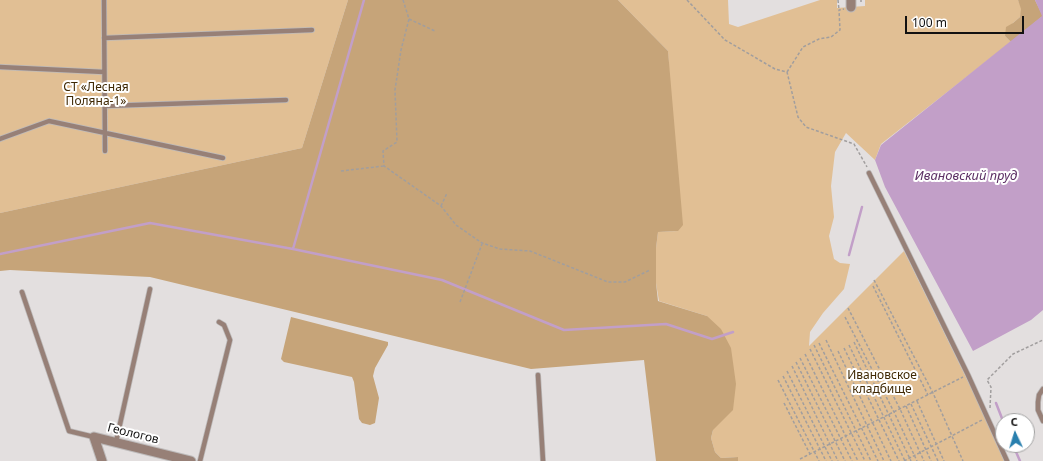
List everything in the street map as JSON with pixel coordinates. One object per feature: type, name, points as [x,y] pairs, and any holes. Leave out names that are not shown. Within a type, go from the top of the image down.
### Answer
[{"type":"street","name":"Геологов","points":[[94,437],[191,461]]},
{"type":"street","name":"Геологов","points":[[94,437],[102,461]]},
{"type":"lane","points":[[104,0],[105,151]]},
{"type":"lane","points":[[104,38],[312,30]]},
{"type":"lane","points":[[0,67],[104,72]]},
{"type":"lane","points":[[104,106],[286,100]]},
{"type":"lane","points":[[0,139],[49,121],[224,158]]},
{"type":"lane","points":[[869,172],[965,370],[1007,461]]},
{"type":"lane","points":[[116,442],[150,289]]},
{"type":"lane","points":[[22,292],[69,431],[94,437]]},
{"type":"lane","points":[[200,461],[230,340],[224,325],[219,322]]},
{"type":"lane","points":[[538,375],[543,461]]},
{"type":"lane","points":[[1043,389],[1039,395],[1038,410],[1043,421]]},
{"type":"path","points":[[384,166],[383,151],[397,142],[395,90],[401,50],[410,19],[403,0]]},
{"type":"path","points":[[687,0],[725,40],[775,69],[787,72]]},
{"type":"path","points":[[838,0],[840,30],[831,37],[819,39],[803,47],[787,72],[798,117],[806,127],[854,144],[869,172]]},
{"type":"path","points":[[839,10],[851,3]]},
{"type":"path","points":[[410,19],[435,31]]},
{"type":"path","points":[[341,171],[384,166],[441,206],[456,225],[482,243],[500,249],[530,251],[608,282],[625,282],[650,270]]},
{"type":"path","points":[[441,206],[447,193]]},
{"type":"path","points":[[460,302],[482,243]]},
{"type":"path","points":[[874,280],[933,393],[963,461]]},
{"type":"path","points":[[873,286],[928,395]]},
{"type":"path","points":[[848,308],[900,409],[924,461]]},
{"type":"path","points":[[845,317],[894,412],[917,461]]},
{"type":"path","points":[[826,340],[884,461]]},
{"type":"path","points":[[990,410],[991,387],[987,380],[1013,354],[1043,340]]},
{"type":"path","points":[[854,342],[911,461]]},
{"type":"path","points":[[819,343],[878,461]]},
{"type":"path","points":[[814,345],[871,461]]},
{"type":"path","points":[[849,345],[905,461],[986,418]]},
{"type":"path","points":[[844,348],[899,461]]},
{"type":"path","points":[[810,349],[864,461]]},
{"type":"path","points":[[838,351],[891,461]]},
{"type":"path","points":[[805,354],[858,461]]},
{"type":"path","points":[[800,358],[852,461]]},
{"type":"path","points":[[796,362],[845,461]]},
{"type":"path","points":[[792,366],[838,461]]},
{"type":"path","points":[[787,371],[832,461]]},
{"type":"path","points":[[783,376],[826,461]]},
{"type":"path","points":[[800,458],[825,447],[965,376]]},
{"type":"path","points":[[778,380],[819,461]]},
{"type":"path","points":[[916,401],[944,461]]},
{"type":"path","points":[[784,403],[810,454]]},
{"type":"path","points":[[911,404],[938,461]]},
{"type":"path","points":[[906,406],[931,461]]},
{"type":"green space","name":"СТ «Лесная Поляна-1»","points":[[0,0],[348,0],[302,148],[0,213]]},
{"type":"green space","name":"Ивановское кладбище","points":[[618,0],[728,0],[729,24],[738,27],[820,0],[837,0],[837,8],[865,6],[865,0],[1018,0],[1022,9],[1020,17],[1013,23],[1005,36],[1011,42],[881,144],[875,160],[846,133],[835,152],[831,186],[834,217],[829,236],[834,259],[840,263],[850,264],[844,289],[823,313],[810,332],[809,346],[904,251],[986,418],[995,440],[995,453],[1001,453],[1004,461],[738,461],[738,457],[721,458],[715,452],[711,438],[713,430],[707,316],[659,301],[656,283],[656,248],[658,232],[678,231],[668,51]]},
{"type":"shaded area","points":[[348,0],[618,0],[668,51],[683,225],[678,231],[658,232],[656,248],[656,283],[658,301],[707,316],[721,329],[731,348],[736,384],[733,410],[713,430],[711,438],[715,452],[721,458],[738,457],[738,461],[656,461],[644,360],[531,369],[150,277],[10,270],[0,271],[0,213],[302,148]]},
{"type":"shaded area","points":[[1018,0],[1035,0],[1043,16],[1011,42],[1005,36],[1006,27],[1020,17],[1021,9]]},
{"type":"shaded area","points":[[291,317],[388,342],[388,345],[375,368],[373,376],[379,398],[375,423],[370,425],[362,423],[359,419],[352,377],[284,362],[281,359]]},
{"type":"water","name":"Ивановский пруд","points":[[1035,0],[1043,0],[1043,310],[1031,320],[973,351],[885,187],[875,160],[881,145],[1042,16]]},
{"type":"waterway","points":[[293,249],[364,0]]},
{"type":"waterway","points":[[849,255],[862,207]]},
{"type":"waterway","points":[[0,254],[150,223],[293,249],[442,280],[564,330],[666,324],[712,339],[733,332]]},
{"type":"waterway","points":[[996,403],[1000,413]]},
{"type":"waterway","points":[[1016,453],[1020,461]]}]
